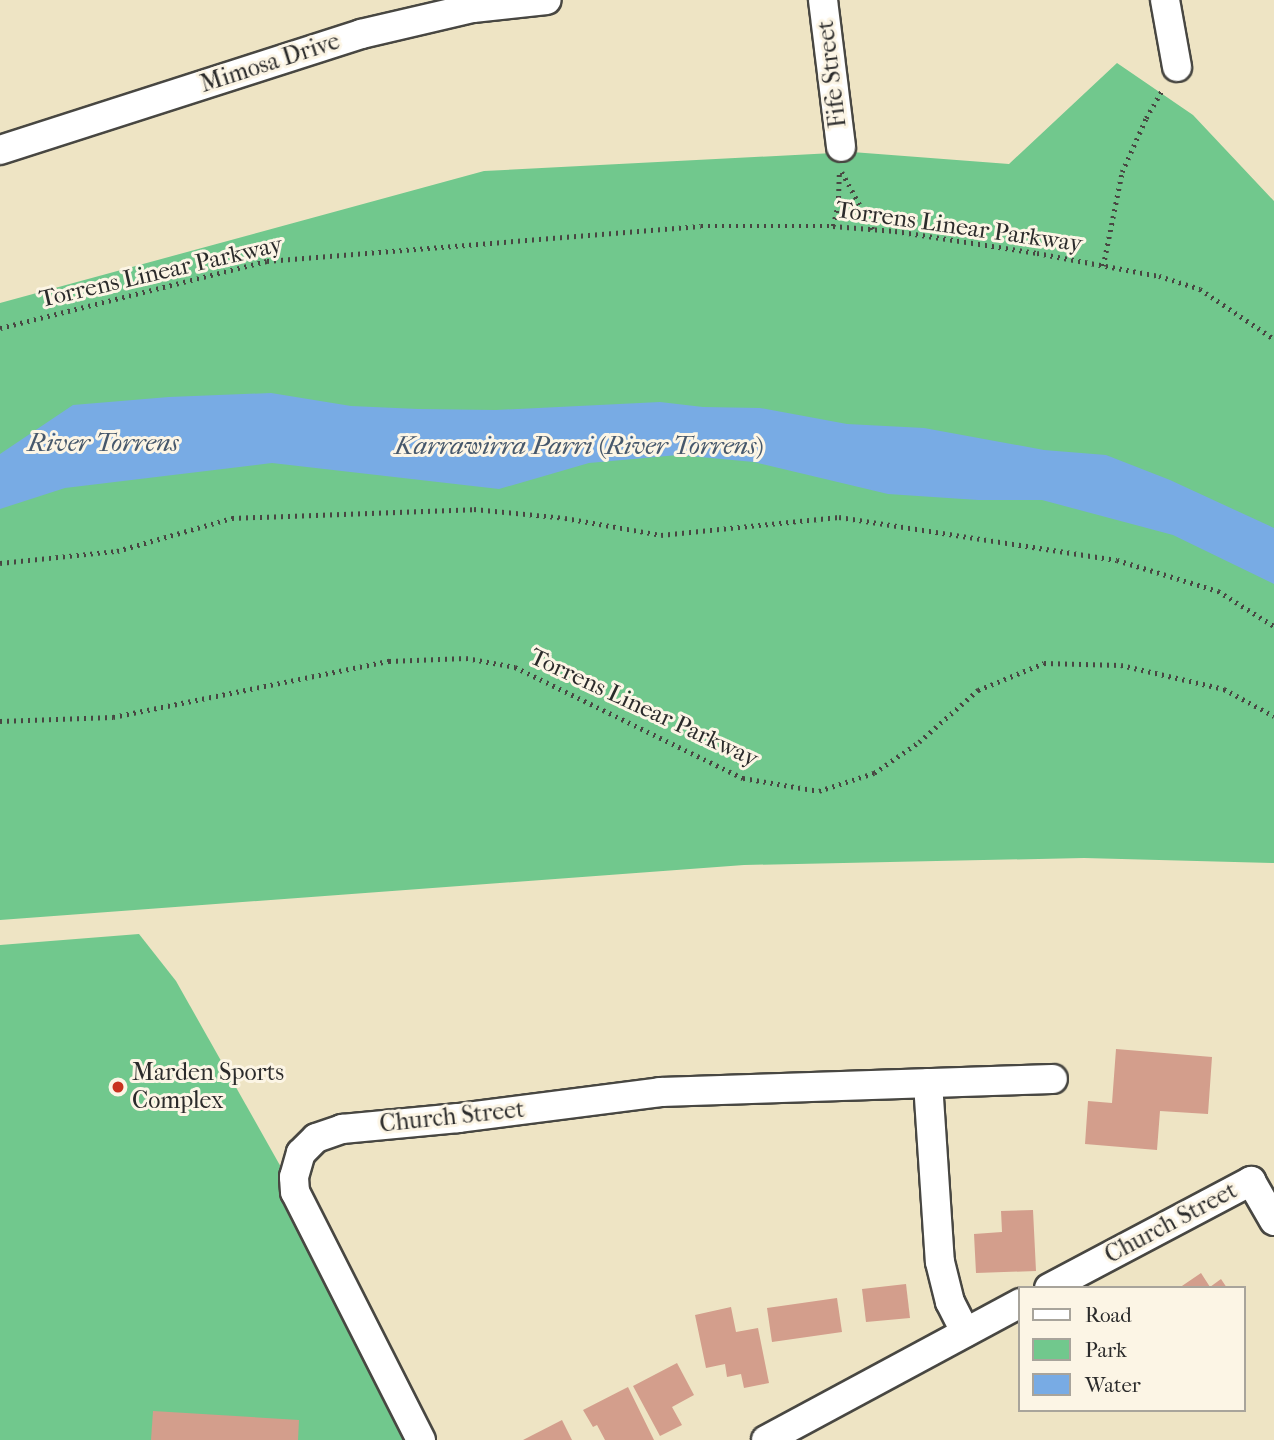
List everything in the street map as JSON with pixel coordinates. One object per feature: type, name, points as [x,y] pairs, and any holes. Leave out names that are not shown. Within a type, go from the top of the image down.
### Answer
[{"type":"street","name":"Mimosa Drive","points":[[0,150],[361,34],[473,8],[547,0]]},
{"type":"street","name":"Fife Street","points":[[823,0],[841,147]]},
{"type":"street","points":[[1166,0],[1177,67]]},
{"type":"street","name":"Church Street","points":[[421,1440],[295,1192],[294,1177],[301,1153],[316,1138],[342,1129],[458,1118],[660,1092],[1053,1079]]},
{"type":"street","points":[[928,1083],[940,1262],[950,1302],[965,1332]]},
{"type":"street","name":"Church Street","points":[[1053,1286],[1251,1181],[1274,1221]]},
{"type":"street","points":[[766,1440],[1018,1304]]},
{"type":"path","points":[[1103,266],[1122,172],[1146,118],[1177,67]]},
{"type":"path","points":[[833,226],[838,205],[839,165],[860,210],[873,229]]},
{"type":"path","name":"Torrens Linear Parkway","points":[[0,328],[267,261],[701,226],[833,226],[873,229],[1159,276],[1200,289],[1274,339]]},
{"type":"path","points":[[0,563],[117,551],[232,518],[474,509],[565,518],[660,535],[839,517],[1117,560],[1217,591],[1274,626]]},
{"type":"path","name":"Torrens Linear Parkway","points":[[0,721],[113,717],[389,661],[466,658],[515,667],[743,778],[819,792],[874,773],[919,742],[978,690],[1044,663],[1121,665],[1224,690],[1274,716]]},
{"type":"green space","points":[[1117,63],[1193,115],[1274,201],[1274,863],[1084,858],[744,865],[0,920],[0,303],[484,171],[852,152],[1009,164]]},
{"type":"green space","name":"Marden Sports Complex","points":[[139,934],[176,981],[295,1192],[421,1440],[0,1440],[0,945]]},
{"type":"water","name":"River Torrens","points":[[271,393],[351,406],[418,409],[496,410],[660,402],[703,407],[760,408],[847,424],[924,428],[1044,450],[1106,455],[1170,480],[1274,528],[1274,584],[1173,535],[1042,500],[978,500],[888,494],[754,462],[678,455],[589,463],[499,489],[272,463],[65,488],[0,509],[0,454],[73,405],[169,397]]},
{"type":"building","points":[[1116,1049],[1212,1057],[1208,1114],[1160,1111],[1157,1150],[1085,1144],[1088,1101],[1112,1103]]},
{"type":"building","points":[[1033,1210],[1036,1271],[976,1273],[974,1234],[1002,1232],[1001,1211]]},
{"type":"building","points":[[1201,1273],[1209,1286],[1182,1286]]},
{"type":"building","points":[[1221,1279],[1226,1286],[1211,1286]]},
{"type":"building","points":[[906,1284],[910,1318],[866,1322],[862,1289]]},
{"type":"building","points":[[837,1298],[842,1332],[772,1342],[767,1308]]},
{"type":"building","points":[[731,1307],[736,1332],[758,1328],[769,1383],[744,1388],[741,1374],[727,1377],[725,1364],[706,1368],[695,1315]]},
{"type":"building","points":[[677,1363],[694,1395],[672,1407],[682,1425],[660,1436],[633,1386]]},
{"type":"building","points":[[628,1387],[654,1440],[605,1440],[597,1425],[593,1427],[583,1410]]},
{"type":"building","points":[[153,1411],[299,1420],[298,1440],[151,1440]]},
{"type":"building","points":[[562,1420],[572,1440],[523,1440]]},
{"type":"place","name":"Marden Sports Complex","points":[[118,1087]]},
{"type":"water label","name":"Karrawirra Parri (River Torrens)","points":[[579,446]]}]
